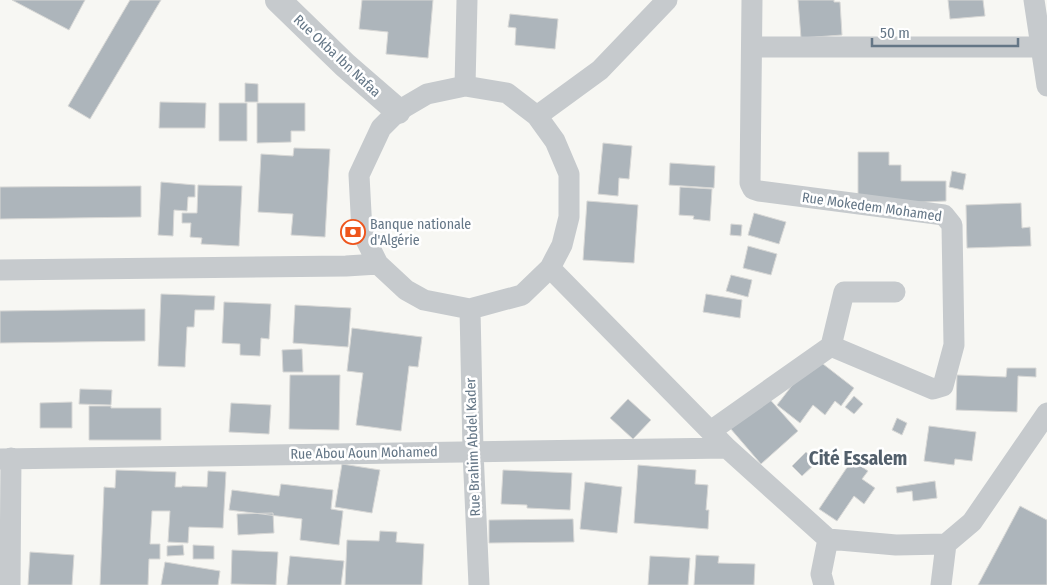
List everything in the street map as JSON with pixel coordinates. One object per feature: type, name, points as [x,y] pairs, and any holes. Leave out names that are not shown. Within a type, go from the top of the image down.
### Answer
[{"type":"street","name":"Rue Okba Ibn Nafaa","points":[[278,0],[398,111]]},
{"type":"street","points":[[465,86],[466,0]]},
{"type":"street","points":[[537,116],[600,70],[667,0]]},
{"type":"street","name":"Rue Mokedem Mohamed","points":[[752,0],[753,47],[750,183],[753,189],[759,192],[944,215],[952,225],[954,346],[943,386],[933,389],[831,346]]},
{"type":"street","points":[[1034,0],[1044,47],[1047,86]]},
{"type":"street","points":[[753,47],[1044,47]]},
{"type":"street","points":[[465,86],[507,93],[537,116],[556,141],[569,174],[569,217],[562,246],[550,268],[522,295],[470,309],[424,300],[406,290],[378,264],[362,232],[359,174],[381,128],[398,111],[427,94],[465,86]]},
{"type":"street","points":[[0,270],[378,264]]},
{"type":"street","points":[[550,268],[728,448],[828,539],[896,545],[946,544],[972,522],[1047,413]]},
{"type":"street","points":[[712,430],[831,346],[844,292],[895,292]]},
{"type":"street","name":"Rue Brahim Abdel Kader","points":[[470,309],[472,451],[479,585]]},
{"type":"street","name":"Rue Abou Aoun Mohamed","points":[[6,458],[728,448]]},
{"type":"street","points":[[6,458],[10,585]]},
{"type":"street","points":[[824,585],[821,574],[828,539]]},
{"type":"street","points":[[941,585],[946,544]]},
{"type":"building","points":[[12,0],[85,0],[69,30]]},
{"type":"building","points":[[130,0],[161,0],[90,119],[68,106]]},
{"type":"building","points":[[362,0],[433,0],[428,58],[386,54],[388,32],[359,29]]},
{"type":"building","points":[[798,0],[834,0],[834,2],[840,2],[842,35],[801,38]]},
{"type":"building","points":[[948,0],[983,0],[985,16],[950,19]]},
{"type":"building","points":[[510,14],[558,19],[555,49],[515,45],[516,28],[508,27]]},
{"type":"building","points":[[245,83],[258,84],[258,102],[245,102]]},
{"type":"building","points":[[160,102],[206,103],[205,128],[159,128]]},
{"type":"building","points":[[219,103],[247,103],[247,141],[219,141]]},
{"type":"building","points":[[257,103],[305,103],[305,131],[291,131],[291,142],[257,143]]},
{"type":"building","points":[[603,143],[632,146],[629,179],[619,178],[618,196],[598,194]]},
{"type":"building","points":[[294,148],[330,149],[325,237],[291,235],[293,214],[258,212],[261,154],[293,156]]},
{"type":"building","points":[[858,152],[889,152],[889,165],[901,165],[901,181],[946,181],[946,201],[858,205]]},
{"type":"building","points":[[670,163],[715,166],[714,188],[669,185]]},
{"type":"building","points":[[952,171],[966,174],[963,190],[949,187]]},
{"type":"building","points":[[161,182],[195,185],[195,197],[188,197],[187,211],[174,210],[173,236],[158,235]]},
{"type":"building","points":[[198,185],[242,186],[239,246],[201,244],[202,238],[190,237],[191,223],[182,223],[182,213],[197,213]]},
{"type":"building","points":[[141,186],[141,217],[0,219],[0,187]]},
{"type":"building","points":[[680,187],[712,189],[710,221],[693,219],[694,216],[679,215]]},
{"type":"building","points":[[587,201],[638,205],[634,263],[583,260]]},
{"type":"building","points":[[1021,203],[1022,228],[1030,227],[1031,246],[967,248],[966,205]]},
{"type":"building","points":[[754,213],[786,222],[779,244],[748,235]]},
{"type":"building","points":[[731,224],[742,225],[741,236],[730,235]]},
{"type":"building","points":[[748,246],[777,254],[771,275],[743,268]]},
{"type":"building","points":[[731,275],[752,280],[748,297],[726,291]]},
{"type":"building","points":[[161,294],[215,296],[214,310],[195,310],[194,327],[187,327],[185,367],[158,366]]},
{"type":"building","points":[[706,294],[742,300],[740,318],[703,312]]},
{"type":"building","points":[[224,302],[271,304],[269,339],[261,338],[260,356],[240,355],[240,344],[222,343]]},
{"type":"building","points":[[295,305],[351,308],[348,347],[293,343]]},
{"type":"building","points":[[145,309],[145,341],[0,343],[0,311]]},
{"type":"building","points":[[352,328],[422,337],[418,367],[409,366],[401,431],[356,425],[363,373],[347,371]]},
{"type":"building","points":[[302,349],[303,372],[283,372],[282,350]]},
{"type":"building","points":[[814,357],[854,388],[841,406],[835,401],[825,415],[813,405],[800,423],[777,405]]},
{"type":"building","points":[[1007,368],[1036,368],[1036,377],[1018,376],[1017,412],[956,410],[957,375],[1006,377]]},
{"type":"building","points":[[290,375],[340,375],[339,430],[289,429]]},
{"type":"building","points":[[80,389],[112,390],[111,405],[79,404]]},
{"type":"building","points":[[766,395],[798,431],[761,464],[730,428]]},
{"type":"building","points":[[854,396],[863,404],[854,414],[845,407]]},
{"type":"building","points":[[628,399],[651,420],[633,439],[610,418]]},
{"type":"building","points":[[72,402],[72,428],[40,428],[40,403]]},
{"type":"building","points":[[231,403],[271,405],[269,434],[229,432]]},
{"type":"building","points":[[89,406],[161,408],[161,440],[89,440]]},
{"type":"building","points":[[897,418],[907,423],[902,435],[892,430]]},
{"type":"building","points":[[929,426],[976,432],[972,461],[955,459],[954,465],[924,461]]},
{"type":"building","points":[[806,452],[816,463],[802,476],[792,466]]},
{"type":"building","points":[[852,460],[868,471],[862,479],[875,488],[864,504],[854,496],[837,521],[819,509]]},
{"type":"building","points":[[342,464],[380,470],[372,513],[335,507]]},
{"type":"building","points":[[638,465],[696,470],[695,484],[708,485],[706,510],[709,510],[708,529],[634,523]]},
{"type":"building","points":[[116,470],[176,472],[175,487],[207,487],[208,471],[226,472],[223,528],[189,527],[188,543],[168,542],[170,511],[152,511],[150,544],[160,544],[160,559],[149,559],[148,585],[100,585],[104,487],[115,488]]},
{"type":"building","points":[[503,470],[572,473],[570,510],[527,508],[527,505],[501,504]]},
{"type":"building","points":[[935,481],[937,498],[913,501],[912,491],[897,493],[896,487]]},
{"type":"building","points":[[585,482],[622,487],[617,533],[580,529]]},
{"type":"building","points":[[281,484],[333,490],[331,509],[343,511],[339,545],[300,540],[302,519],[229,510],[232,490],[279,496]]},
{"type":"building","points":[[1020,506],[1047,520],[1047,585],[978,585]]},
{"type":"building","points":[[273,513],[274,533],[238,535],[237,514]]},
{"type":"building","points":[[573,519],[574,542],[489,543],[489,520]]},
{"type":"building","points":[[380,531],[397,532],[396,542],[424,544],[422,585],[345,585],[347,540],[379,541]]},
{"type":"building","points":[[183,545],[184,555],[167,556],[167,546]]},
{"type":"building","points":[[193,545],[214,546],[214,559],[193,559]]},
{"type":"building","points":[[232,550],[278,552],[276,585],[231,584]]},
{"type":"building","points":[[30,552],[74,555],[72,585],[28,585]]},
{"type":"building","points":[[696,555],[719,556],[718,563],[755,564],[754,585],[694,585]]},
{"type":"building","points":[[290,556],[344,561],[341,585],[287,585]]},
{"type":"building","points":[[650,556],[690,558],[688,585],[648,585]]},
{"type":"building","points":[[165,562],[220,571],[218,585],[161,585]]},
{"type":"place","name":"Banque nationale d'Algérie","points":[[353,232]]},
{"type":"district","name":"Cité Essalem","points":[[858,458]]}]
